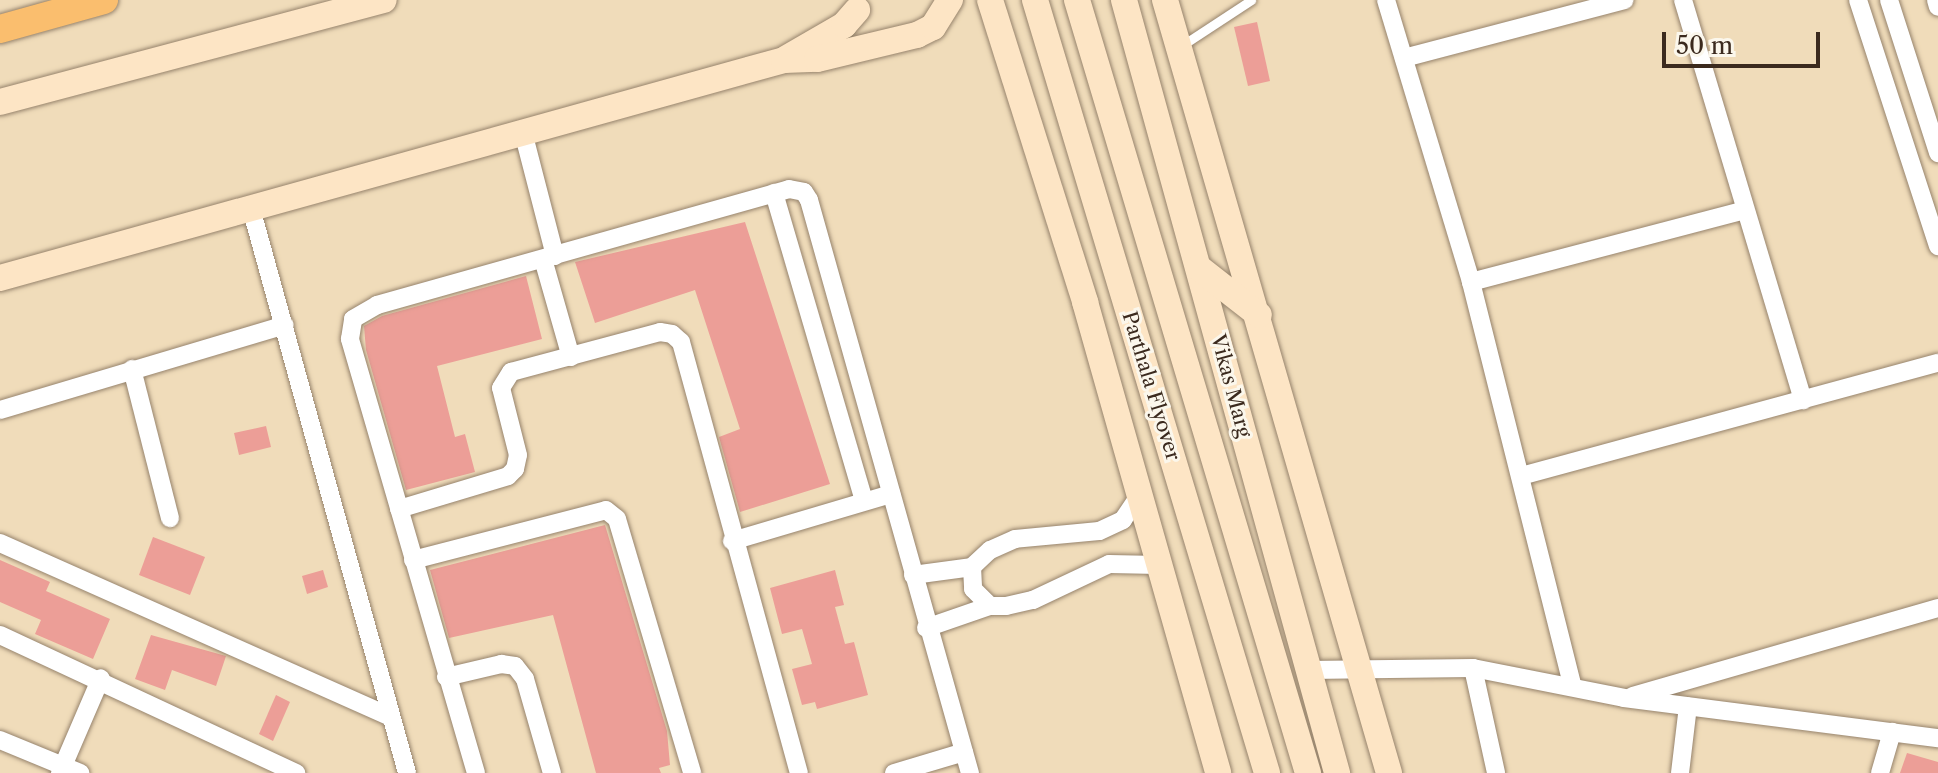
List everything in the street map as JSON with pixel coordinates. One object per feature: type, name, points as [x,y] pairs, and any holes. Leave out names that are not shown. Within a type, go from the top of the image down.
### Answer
[{"type":"main road","points":[[0,29],[104,0]]},
{"type":"main road","points":[[0,102],[384,0]]},
{"type":"main road","points":[[0,278],[784,60],[871,48],[933,27],[950,0]]},
{"type":"main road","points":[[966,0],[992,6],[1139,496],[1139,563],[1218,773]]},
{"type":"main road","name":"Parthala Flyover","points":[[1035,0],[1267,773]]},
{"type":"main road","name":"Parthala Flyover","points":[[1077,0],[1308,773]]},
{"type":"main road","name":"Vikas Marg","points":[[1124,0],[1337,773]]},
{"type":"main road","points":[[1165,0],[1259,315],[1389,773]]},
{"type":"main road","points":[[784,60],[844,25],[855,5],[882,33],[900,37]]},
{"type":"main road","points":[[1185,219],[1226,208]]},
{"type":"main road","points":[[1199,268],[1259,315]]},
{"type":"street","points":[[1386,0],[1471,282],[1572,685]]},
{"type":"street","points":[[1404,58],[1625,0]]},
{"type":"street","points":[[1683,0],[1803,400]]},
{"type":"street","points":[[1858,0],[1938,246]]},
{"type":"street","points":[[1889,0],[1938,153]]},
{"type":"street","points":[[1936,0],[1938,7]]},
{"type":"street","points":[[523,132],[571,357]]},
{"type":"street","points":[[476,773],[350,339],[353,319],[377,305],[774,193],[795,190],[809,200],[926,628],[970,773]]},
{"type":"street","points":[[774,193],[864,501]]},
{"type":"street","points":[[251,208],[407,773]]},
{"type":"street","points":[[1471,282],[1745,210]]},
{"type":"street","points":[[0,410],[285,325]]},
{"type":"street","points":[[399,509],[508,476],[518,455],[501,388],[504,379],[660,332],[681,342],[732,541],[799,773]]},
{"type":"street","points":[[1521,476],[1938,363]]},
{"type":"street","points":[[132,369],[170,518]]},
{"type":"street","points":[[732,541],[891,494]]},
{"type":"street","points":[[1139,496],[1102,540],[1105,553],[1139,563]]},
{"type":"street","points":[[413,560],[606,510],[617,519],[692,773]]},
{"type":"street","points":[[913,575],[972,567],[990,550],[1015,539],[1116,523],[1140,533],[1142,550],[1139,563]]},
{"type":"street","points":[[0,543],[389,716]]},
{"type":"street","points":[[926,628],[990,606],[1033,600],[1139,563]]},
{"type":"street","points":[[972,567],[973,589],[990,606]]},
{"type":"street","points":[[1624,698],[1938,608]]},
{"type":"street","points":[[0,635],[101,678],[296,773]]},
{"type":"street","points":[[446,677],[515,666],[525,679],[552,773]]},
{"type":"street","points":[[1308,670],[1358,666],[1473,668],[1572,685],[1624,698],[1938,738]]},
{"type":"street","points":[[1473,668],[1496,773]]},
{"type":"street","points":[[0,740],[68,771],[101,678]]},
{"type":"street","points":[[1680,773],[1688,706]]},
{"type":"street","points":[[1880,773],[1892,732]]},
{"type":"street","points":[[894,773],[922,769],[964,752]]},
{"type":"lane","points":[[1177,48],[1251,0]]},
{"type":"building","points":[[1257,22],[1270,81],[1248,86],[1234,27]]},
{"type":"building","points":[[745,222],[830,484],[740,512],[719,437],[740,429],[695,290],[595,323],[575,262]]},
{"type":"building","points":[[526,276],[542,339],[437,366],[455,437],[465,434],[475,472],[406,490],[366,350],[364,326],[382,316]]},
{"type":"building","points":[[266,426],[271,447],[239,455],[234,433]]},
{"type":"building","points":[[605,525],[667,731],[670,765],[659,768],[661,773],[596,773],[553,615],[449,638],[430,570]]},
{"type":"building","points":[[153,537],[205,557],[190,595],[139,575]]},
{"type":"building","points":[[0,560],[50,582],[46,591],[110,619],[93,659],[35,634],[41,620],[0,602]]},
{"type":"building","points":[[323,570],[328,587],[307,594],[302,576]]},
{"type":"building","points":[[835,570],[844,605],[835,607],[845,644],[854,642],[868,695],[817,709],[815,702],[802,705],[792,669],[812,664],[802,629],[782,634],[770,588]]},
{"type":"building","points":[[151,635],[226,656],[216,686],[172,670],[165,690],[135,679]]},
{"type":"building","points":[[276,695],[290,702],[273,741],[259,734]]},
{"type":"building","points":[[1907,753],[1938,762],[1938,773],[1900,773]]}]
